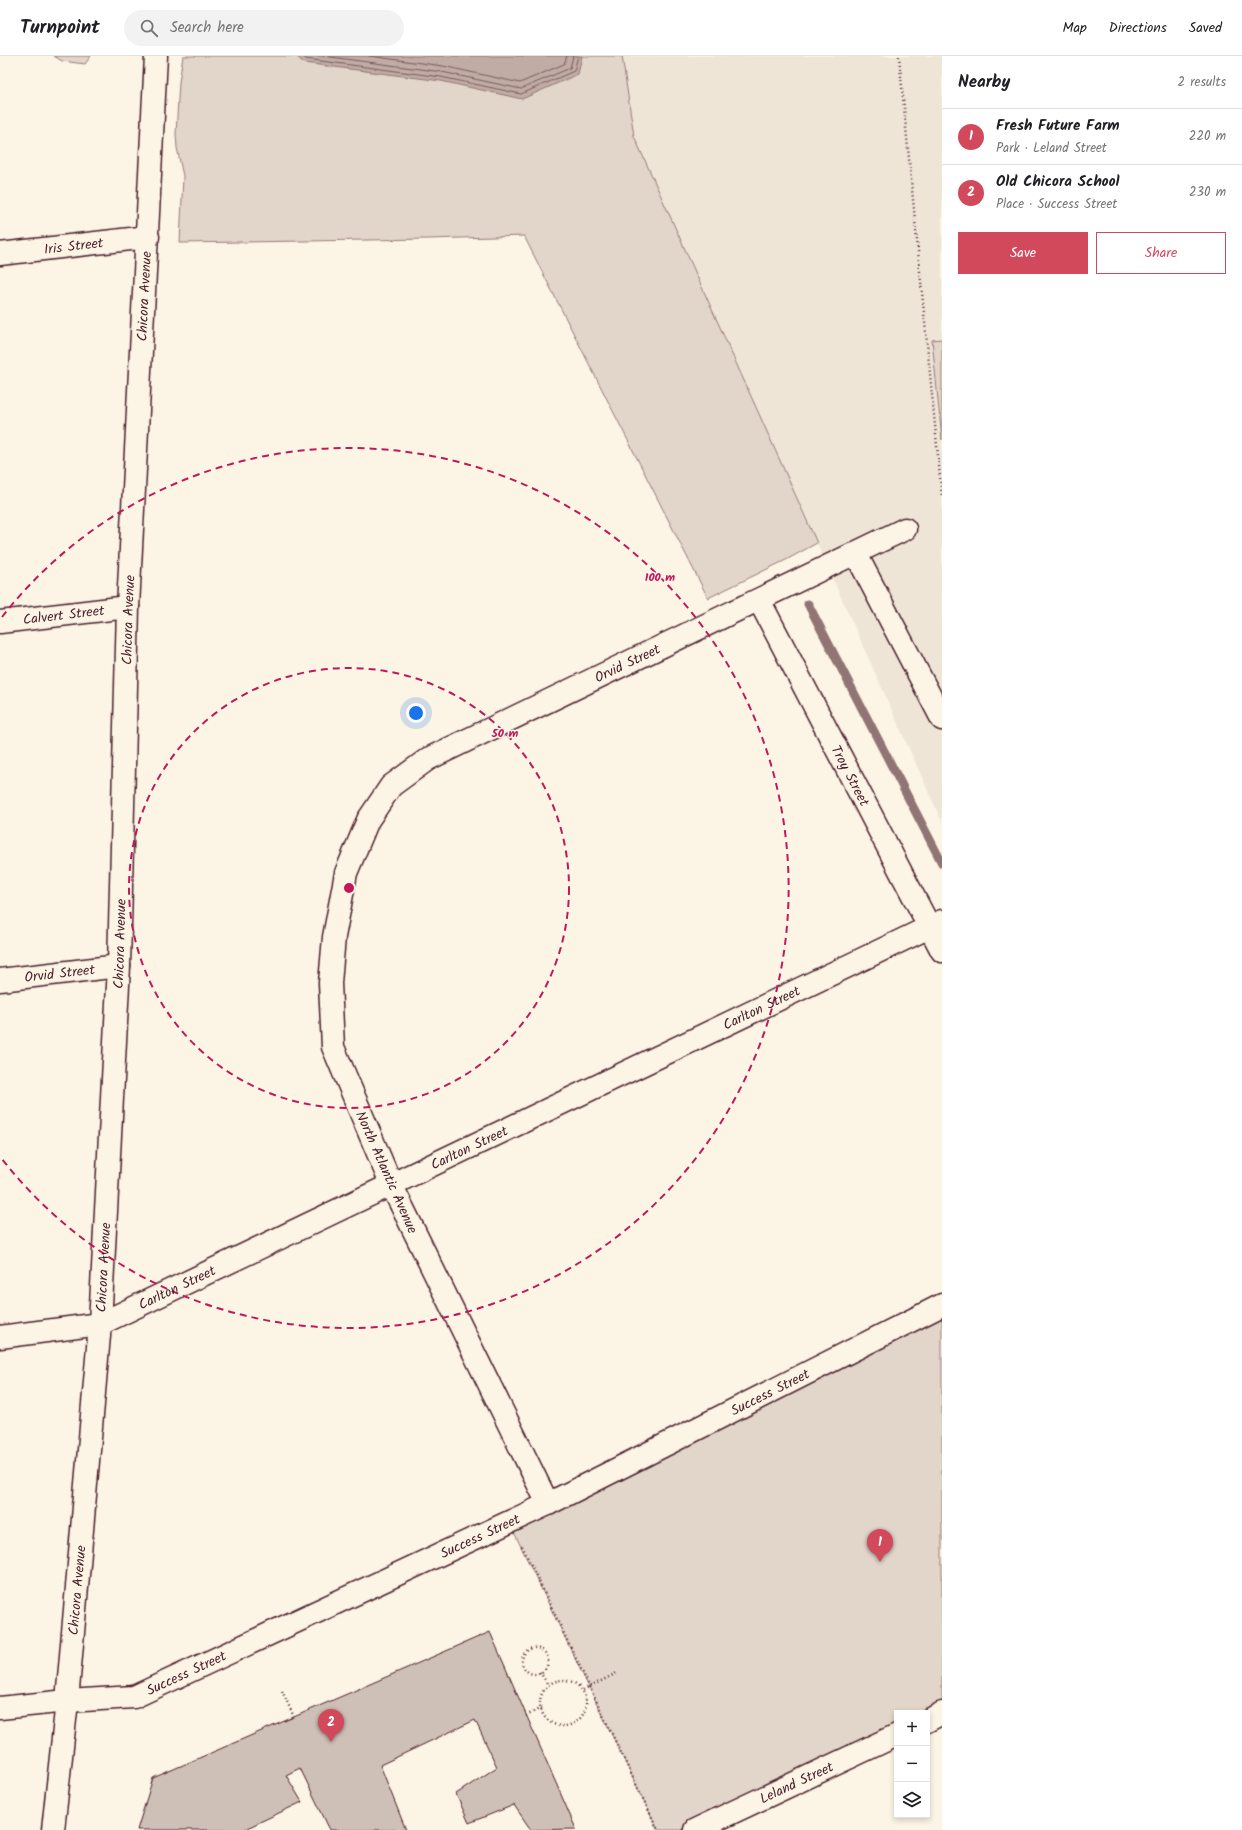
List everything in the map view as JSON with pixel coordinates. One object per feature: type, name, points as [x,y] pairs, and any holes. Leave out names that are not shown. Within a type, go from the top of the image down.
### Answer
[{"type":"street","name":"Chicora Avenue","points":[[53,1830],[68,1701],[100,1324],[119,966],[128,607],[156,56]]},
{"type":"street","name":"Iris Street","points":[[0,254],[148,237]]},
{"type":"street","name":"Orvid Street","points":[[368,820],[391,786],[428,759],[905,530]]},
{"type":"street","points":[[856,554],[942,719]]},
{"type":"street","name":"Troy Street","points":[[759,600],[936,924],[942,951]]},
{"type":"street","name":"Calvert Street","points":[[0,622],[128,607]]},
{"type":"street","name":"North Atlantic Avenue","points":[[368,820],[346,873],[334,937],[330,983],[333,1047],[391,1184],[548,1504]]},
{"type":"street","name":"Carlton Street","points":[[0,1337],[100,1324],[936,924]]},
{"type":"street","name":"Orvid Street","points":[[0,980],[119,966]]},
{"type":"street","name":"Success Street","points":[[0,1708],[68,1701],[134,1697],[548,1504],[942,1305]]},
{"type":"street","points":[[930,1719],[942,1713]]},
{"type":"street","name":"Leland Street","points":[[695,1830],[894,1736]]},
{"type":"path","points":[[899,56],[942,497]]},
{"type":"path","points":[[521,1543],[658,1830]]},
{"type":"path","points":[[532,1648],[540,1649],[546,1654],[548,1663],[540,1672],[532,1673],[525,1669],[522,1661],[524,1652],[532,1648]]},
{"type":"path","points":[[540,1672],[548,1685]]},
{"type":"path","points":[[583,1690],[617,1673]]},
{"type":"path","points":[[555,1681],[570,1681],[578,1684],[583,1690],[587,1705],[580,1719],[574,1723],[559,1726],[552,1723],[542,1712],[540,1698],[548,1685],[555,1681]]},
{"type":"path","points":[[282,1691],[294,1717]]},
{"type":"path","points":[[526,1716],[541,1708]]},
{"type":"shaded area","points":[[54,56],[91,56],[85,64],[62,61]]},
{"type":"shaded area","points":[[183,56],[622,56],[634,136],[817,543],[786,560],[708,598],[524,236],[180,243],[183,176],[177,148],[176,134],[179,82]]},
{"type":"shaded area","points":[[622,56],[942,56],[942,822],[634,136]]},
{"type":"shaded area","points":[[942,339],[942,440],[932,340]]},
{"type":"shaded area","points":[[942,1310],[942,1711],[894,1710],[894,1734],[695,1830],[658,1830],[509,1522]]},
{"type":"water","points":[[296,56],[582,56],[578,74],[522,99],[441,81],[304,63]]},
{"type":"building","points":[[490,1632],[576,1829],[531,1830],[514,1805],[469,1823],[456,1794],[497,1767],[475,1720],[380,1765],[406,1830],[330,1830],[300,1768],[286,1775],[302,1802],[243,1830],[137,1830],[153,1778]]},
{"type":"waterway","points":[[808,604],[942,863]]},
{"type":"place","name":"Fresh Future Farm","points":[[880,1562]]},
{"type":"place","name":"Old Chicora School","points":[[331,1742]]}]
